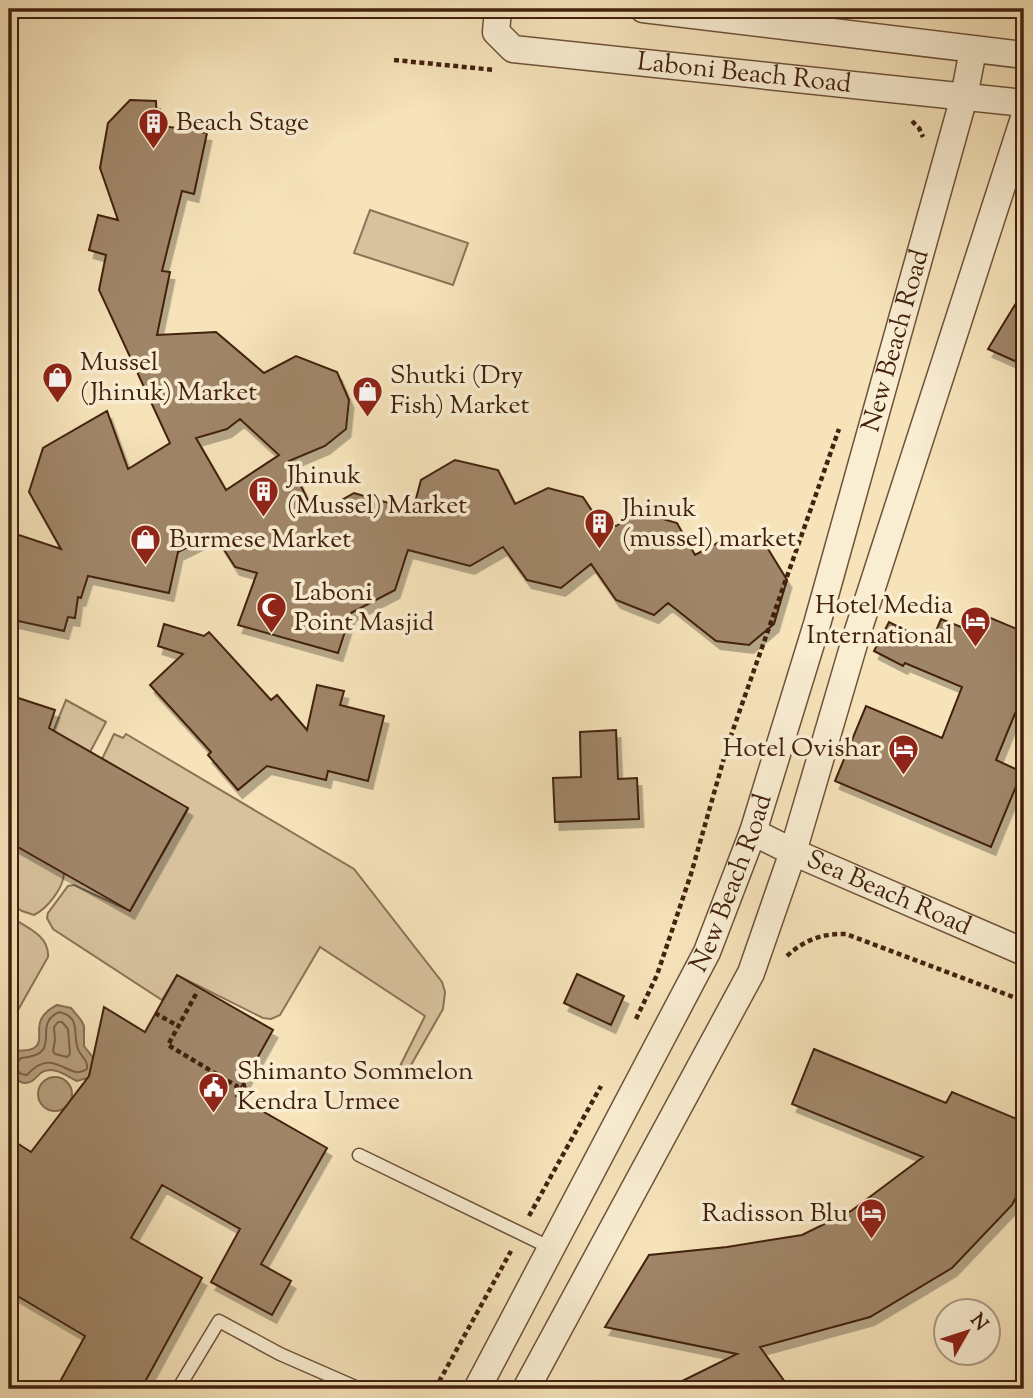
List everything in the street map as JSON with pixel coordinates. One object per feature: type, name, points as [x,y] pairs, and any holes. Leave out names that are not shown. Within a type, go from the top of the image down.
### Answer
[{"type":"street","name":"Laboni Beach Road","points":[[499,9],[496,32],[513,49],[1024,103]]},
{"type":"street","name":"Laboni Beach Road","points":[[643,9],[1024,55]]},
{"type":"street","name":"New Beach Road","points":[[477,1389],[707,952],[753,832],[817,624],[964,97],[973,50]]},
{"type":"street","name":"New Beach Road","points":[[526,1389],[751,973],[793,852],[856,637],[1024,118]]},
{"type":"street","name":"Sea Beach Road","points":[[753,832],[793,852],[1024,951]]},
{"type":"street","points":[[551,1248],[590,1270]]},
{"type":"lane","points":[[359,1155],[551,1248]]},
{"type":"lane","points":[[178,1389],[219,1321],[280,1354],[360,1389]]},
{"type":"path","points":[[394,60],[504,71]]},
{"type":"path","points":[[902,116],[919,128],[925,144]]},
{"type":"path","points":[[636,1020],[660,965],[691,874],[728,744],[842,419]]},
{"type":"path","points":[[781,962],[810,939],[830,933],[846,934],[1024,1001]]},
{"type":"path","points":[[168,1045],[196,994]]},
{"type":"path","points":[[155,1013],[178,1026]]},
{"type":"path","points":[[168,1045],[176,1043]]},
{"type":"path","points":[[168,1045],[238,1087],[246,1085]]},
{"type":"path","points":[[435,1389],[606,1077]]},
{"type":"shaded area","points":[[370,210],[468,243],[453,285],[354,253]]},
{"type":"shaded area","points":[[66,700],[106,722],[90,752],[25,800]]},
{"type":"shaded area","points":[[114,734],[123,738],[126,734],[354,869],[442,982],[445,992],[443,1009],[403,1079],[396,1074],[425,1016],[320,947],[280,1015],[271,1019],[263,1018],[177,975],[162,1000],[53,929],[47,918],[48,913],[68,886],[74,885],[130,911],[188,809],[102,759]]},
{"type":"shaded area","points":[[20,813],[64,874],[54,897],[34,915],[9,903],[9,842]]},
{"type":"shaded area","points":[[9,916],[40,937],[48,949],[48,957],[9,1026]]},
{"type":"water","points":[[57,1005],[71,1008],[81,1020],[84,1026],[84,1046],[94,1059],[93,1073],[77,1081],[58,1071],[47,1070],[32,1081],[23,1083],[11,1071],[9,1063],[17,1051],[30,1050],[38,1044],[42,1017]]},
{"type":"water","points":[[55,1077],[67,1082],[72,1094],[67,1106],[55,1111],[43,1106],[38,1094],[43,1082]]},
{"type":"building","points":[[130,100],[156,101],[157,125],[207,133],[194,194],[182,191],[162,271],[170,272],[157,335],[216,332],[264,373],[296,356],[337,372],[349,400],[346,429],[325,446],[289,461],[315,515],[354,493],[413,510],[421,480],[455,460],[498,470],[515,504],[548,488],[583,497],[598,520],[616,526],[639,512],[677,523],[695,555],[734,534],[765,544],[787,580],[774,624],[749,645],[716,641],[668,603],[654,615],[616,600],[591,564],[561,588],[527,580],[503,547],[470,566],[408,550],[395,590],[351,613],[338,653],[238,625],[257,573],[235,567],[214,534],[178,552],[169,593],[88,576],[81,598],[78,597],[75,618],[68,617],[64,631],[9,619],[9,554],[16,534],[61,549],[29,492],[43,448],[107,411],[128,469],[170,443],[99,290],[106,255],[89,250],[98,215],[118,220],[100,168],[108,123]],"holes":[[[240,419],[279,455],[226,490],[196,438],[227,429]]]},
{"type":"building","points":[[1024,290],[1024,365],[988,349]]},
{"type":"building","points":[[966,615],[983,623],[986,616],[1024,632],[1024,714],[1016,711],[996,760],[1022,772],[991,847],[835,781],[866,706],[942,738],[962,687],[905,663],[903,666],[874,651],[889,622],[931,643],[941,619],[961,627]]},
{"type":"building","points":[[164,624],[204,636],[209,632],[271,700],[277,695],[307,730],[317,685],[344,691],[340,705],[384,716],[368,781],[328,771],[326,780],[267,766],[238,790],[208,755],[211,752],[150,685],[183,654],[158,646]]},
{"type":"building","points":[[9,695],[55,710],[49,728],[188,808],[130,911],[9,842]]},
{"type":"building","points":[[616,730],[618,779],[637,778],[639,819],[555,822],[553,778],[581,777],[580,732]]},
{"type":"building","points":[[577,974],[624,996],[611,1025],[564,1003]]},
{"type":"building","points":[[177,975],[273,1030],[236,1096],[327,1148],[261,1264],[291,1281],[272,1315],[211,1282],[240,1229],[162,1185],[131,1238],[202,1278],[141,1389],[56,1389],[85,1336],[9,1291],[9,1138],[31,1152],[89,1076],[104,1007],[145,1032]]},
{"type":"building","name":"Radisson Blu","points":[[814,1049],[946,1103],[952,1092],[1024,1122],[1024,1182],[1012,1205],[952,1268],[870,1317],[760,1347],[790,1389],[666,1389],[737,1354],[605,1327],[649,1255],[727,1247],[802,1235],[851,1211],[923,1157],[792,1104]]},
{"type":"place","name":"Beach Stage","points":[[153,150]]},
{"type":"place","name":"Mussel (Jhinuk) Market","points":[[57,405]]},
{"type":"place","name":"Shutki (Dry Fish) Market","points":[[367,418]]},
{"type":"place","name":"Jhinuk (Mussel) Market","points":[[264,518]]},
{"type":"place","name":"Jhinuk (mussel) market","points":[[599,551]]},
{"type":"place","name":"Burmese Market","points":[[146,567]]},
{"type":"place","name":"Laboni Point Masjid","points":[[271,635]]},
{"type":"place","name":"Hotel Media International","points":[[976,648]]},
{"type":"place","name":"Hotel Ovishar","points":[[904,776]]},
{"type":"place","name":"Shimanto Sommelon Kendra Urmee","points":[[214,1114]]},
{"type":"place","name":"Radisson Blu","points":[[871,1241]]}]
